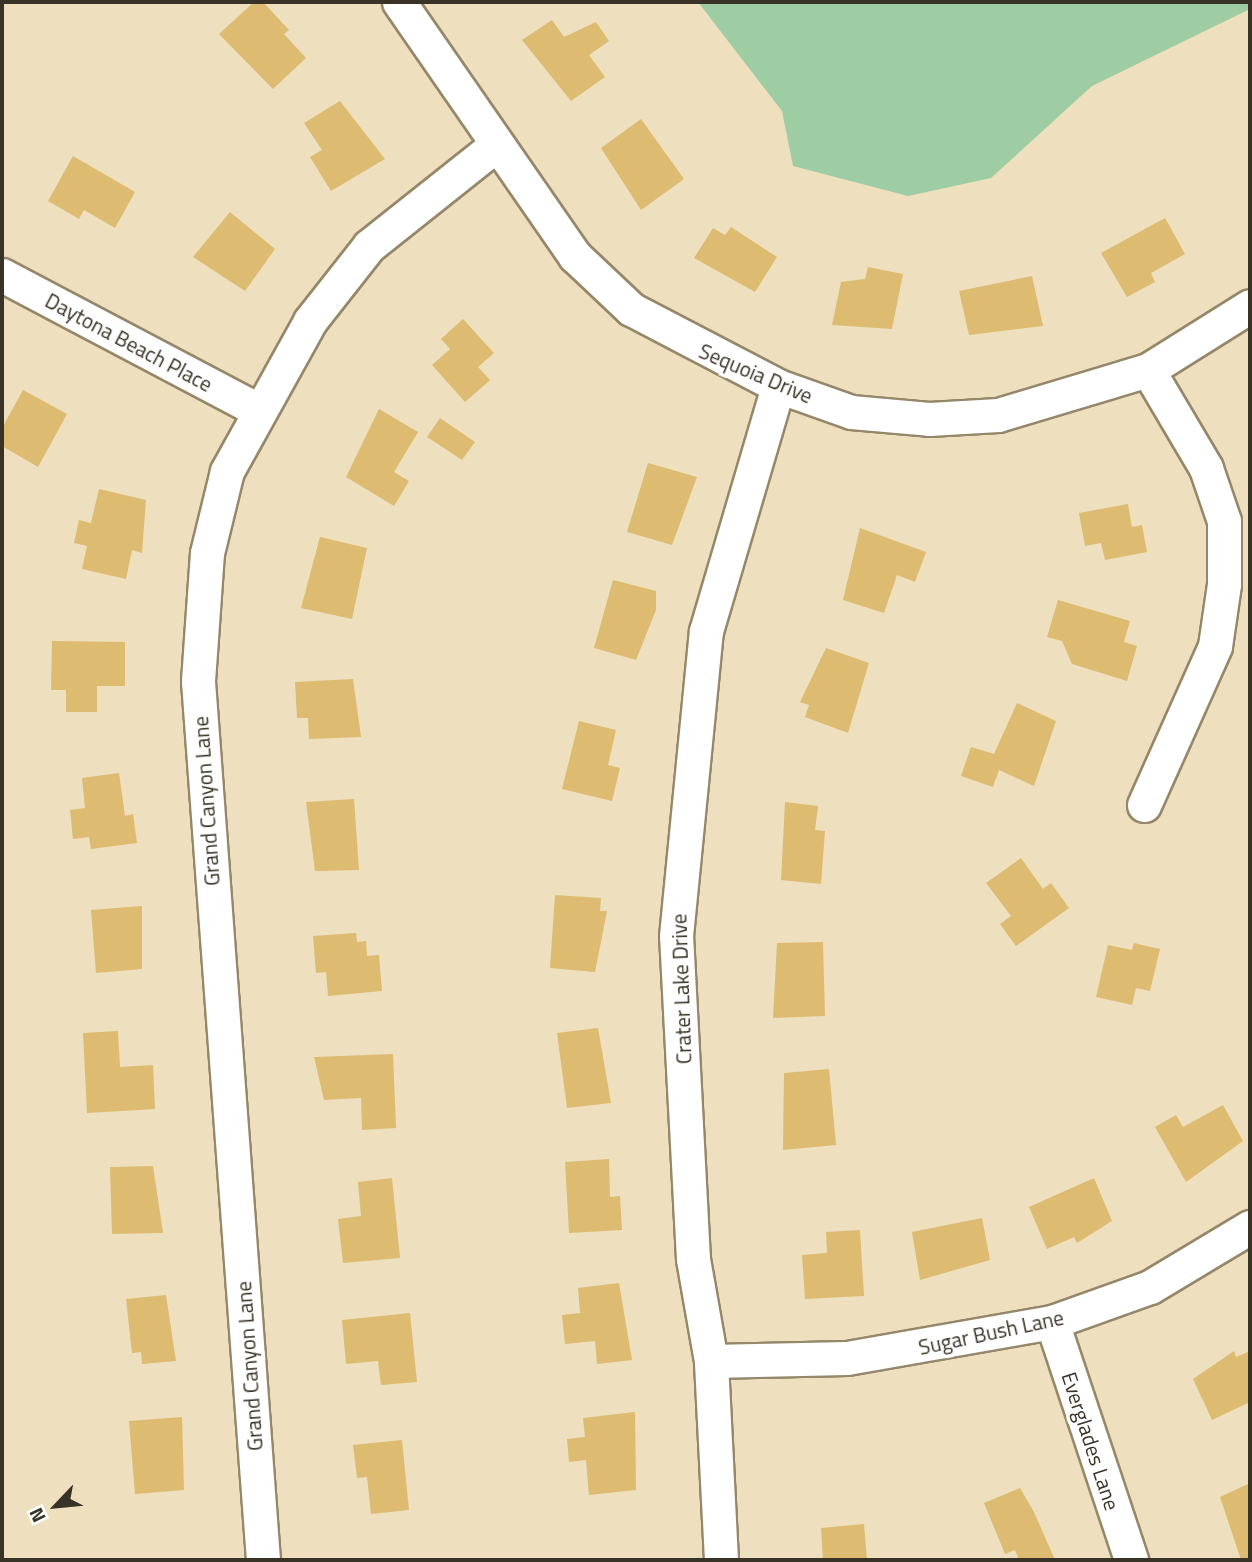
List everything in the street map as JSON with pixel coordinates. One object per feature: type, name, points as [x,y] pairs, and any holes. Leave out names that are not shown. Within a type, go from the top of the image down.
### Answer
[{"type":"street","name":"Sequoia Drive","points":[[399,2],[575,256],[631,309],[778,386],[851,412],[929,419],[998,415],[1148,370],[1250,306]]},
{"type":"street","name":"Grand Canyon Lane","points":[[263,1560],[198,681],[207,553],[227,471],[256,408],[310,321],[369,246],[496,145]]},
{"type":"street","name":"Daytona Beach Place","points":[[2,275],[256,408]]},
{"type":"street","points":[[1144,805],[1215,646],[1224,584],[1224,521],[1206,468],[1148,370]]},
{"type":"street","name":"Crater Lake Drive","points":[[721,1560],[711,1361],[693,1259],[677,923],[706,631],[778,386]]},
{"type":"street","name":"Sugar Bush Lane","points":[[711,1361],[847,1358],[1052,1322],[1150,1287],[1250,1227]]},
{"type":"street","name":"Everglades Lane","points":[[1052,1322],[1131,1560]]},
{"type":"green space","points":[[698,2],[1250,2],[1250,9],[1092,86],[991,178],[908,196],[793,166],[782,111]]},
{"type":"building","points":[[254,2],[263,2],[289,30],[284,34],[306,58],[273,89],[219,34]]},
{"type":"building","points":[[552,20],[564,37],[596,22],[609,41],[589,55],[605,77],[571,101],[522,40]]},
{"type":"building","points":[[340,101],[385,159],[331,191],[310,157],[322,150],[304,123]]},
{"type":"building","points":[[641,119],[684,179],[641,210],[601,148]]},
{"type":"building","points":[[73,156],[135,192],[115,228],[84,210],[79,219],[48,201]]},
{"type":"building","points":[[230,212],[275,249],[245,291],[193,257]]},
{"type":"building","points":[[1165,218],[1185,254],[1151,273],[1155,282],[1127,297],[1101,253]]},
{"type":"building","points":[[731,227],[777,257],[755,292],[694,258],[713,228],[725,235]]},
{"type":"building","points":[[868,267],[903,274],[892,329],[832,325],[841,282],[865,279]]},
{"type":"building","points":[[1032,276],[1043,326],[969,335],[959,291]]},
{"type":"building","points":[[463,319],[494,353],[478,367],[490,380],[465,402],[432,365],[450,349],[441,339]]},
{"type":"building","points":[[23,390],[67,414],[38,467],[2,446],[2,428]]},
{"type":"building","points":[[379,409],[418,432],[394,472],[409,481],[394,506],[346,477]]},
{"type":"building","points":[[440,418],[475,442],[462,460],[427,437]]},
{"type":"building","points":[[648,463],[697,477],[672,545],[627,532]]},
{"type":"building","points":[[99,489],[146,500],[142,553],[132,550],[126,579],[82,569],[87,546],[74,543],[79,520],[91,523]]},
{"type":"building","points":[[1128,504],[1132,527],[1142,525],[1147,552],[1105,560],[1101,543],[1085,546],[1079,513]]},
{"type":"building","points":[[860,528],[926,552],[915,582],[897,575],[884,613],[843,600]]},
{"type":"building","points":[[320,537],[367,548],[352,619],[301,608]]},
{"type":"building","points":[[613,580],[656,591],[656,610],[636,660],[594,648]]},
{"type":"building","points":[[1058,600],[1130,621],[1124,642],[1137,646],[1127,681],[1072,664],[1062,641],[1047,637]]},
{"type":"building","points":[[52,641],[125,642],[125,686],[97,686],[97,712],[66,712],[66,690],[51,690]]},
{"type":"building","points":[[826,648],[869,663],[848,733],[805,717],[809,705],[800,702]]},
{"type":"building","points":[[353,679],[361,737],[309,739],[308,718],[297,718],[295,682]]},
{"type":"building","points":[[1017,703],[1056,721],[1034,786],[999,770],[993,787],[961,776],[971,747],[994,754]]},
{"type":"building","points":[[579,721],[616,730],[608,765],[620,768],[612,801],[562,789]]},
{"type":"building","points":[[119,773],[125,816],[133,814],[137,843],[91,849],[89,837],[73,839],[70,810],[85,808],[82,778]]},
{"type":"building","points":[[354,799],[359,870],[315,871],[306,802]]},
{"type":"building","points":[[785,802],[818,806],[815,830],[825,831],[821,884],[781,880]]},
{"type":"building","points":[[1021,858],[1043,889],[1051,883],[1069,908],[1016,946],[1000,924],[1011,916],[986,883]]},
{"type":"building","points":[[555,895],[601,898],[600,911],[607,911],[595,972],[550,968]]},
{"type":"building","points":[[142,906],[142,969],[96,973],[91,910]]},
{"type":"building","points":[[356,933],[357,942],[366,941],[367,956],[379,955],[382,991],[328,996],[326,972],[316,973],[313,936]]},
{"type":"building","points":[[823,942],[825,1016],[773,1018],[777,943]]},
{"type":"building","points":[[1134,943],[1160,949],[1150,991],[1136,988],[1132,1005],[1096,997],[1108,945],[1132,950]]},
{"type":"building","points":[[598,1028],[611,1103],[567,1108],[557,1033]]},
{"type":"building","points":[[118,1031],[120,1067],[153,1065],[155,1109],[87,1113],[83,1033]]},
{"type":"building","points":[[393,1054],[396,1128],[362,1130],[361,1098],[324,1100],[314,1057]]},
{"type":"building","points":[[829,1069],[836,1145],[783,1150],[784,1073]]},
{"type":"building","points":[[1223,1105],[1243,1141],[1186,1182],[1155,1127],[1176,1115],[1183,1127]]},
{"type":"building","points":[[609,1159],[610,1197],[620,1196],[622,1230],[569,1233],[565,1162]]},
{"type":"building","points":[[153,1166],[163,1233],[112,1234],[110,1167]]},
{"type":"building","points":[[392,1178],[400,1258],[343,1263],[338,1219],[361,1216],[358,1182]]},
{"type":"building","points":[[1094,1178],[1112,1221],[1077,1243],[1074,1237],[1047,1249],[1029,1207]]},
{"type":"building","points":[[982,1218],[990,1260],[920,1280],[912,1232]]},
{"type":"building","points":[[860,1230],[864,1296],[805,1299],[802,1255],[827,1253],[826,1232]]},
{"type":"building","points":[[619,1283],[632,1360],[597,1364],[595,1341],[565,1344],[562,1315],[580,1313],[578,1288]]},
{"type":"building","points":[[166,1295],[176,1361],[142,1364],[141,1352],[132,1353],[126,1299]]},
{"type":"building","points":[[410,1313],[417,1382],[381,1385],[378,1361],[346,1364],[342,1320]]},
{"type":"building","points":[[1234,1351],[1236,1357],[1250,1351],[1250,1402],[1212,1420],[1193,1379]]},
{"type":"building","points":[[635,1412],[636,1490],[589,1495],[586,1460],[569,1462],[567,1439],[585,1437],[583,1418]]},
{"type":"building","points":[[182,1417],[184,1490],[135,1494],[129,1421]]},
{"type":"building","points":[[402,1440],[409,1510],[371,1514],[367,1477],[357,1478],[353,1445]]},
{"type":"building","points":[[1250,1483],[1250,1560],[1241,1560],[1220,1497]]},
{"type":"building","points":[[1020,1488],[1055,1560],[1019,1560],[1015,1550],[1005,1554],[984,1503]]},
{"type":"building","points":[[864,1524],[867,1560],[823,1560],[821,1528]]}]
